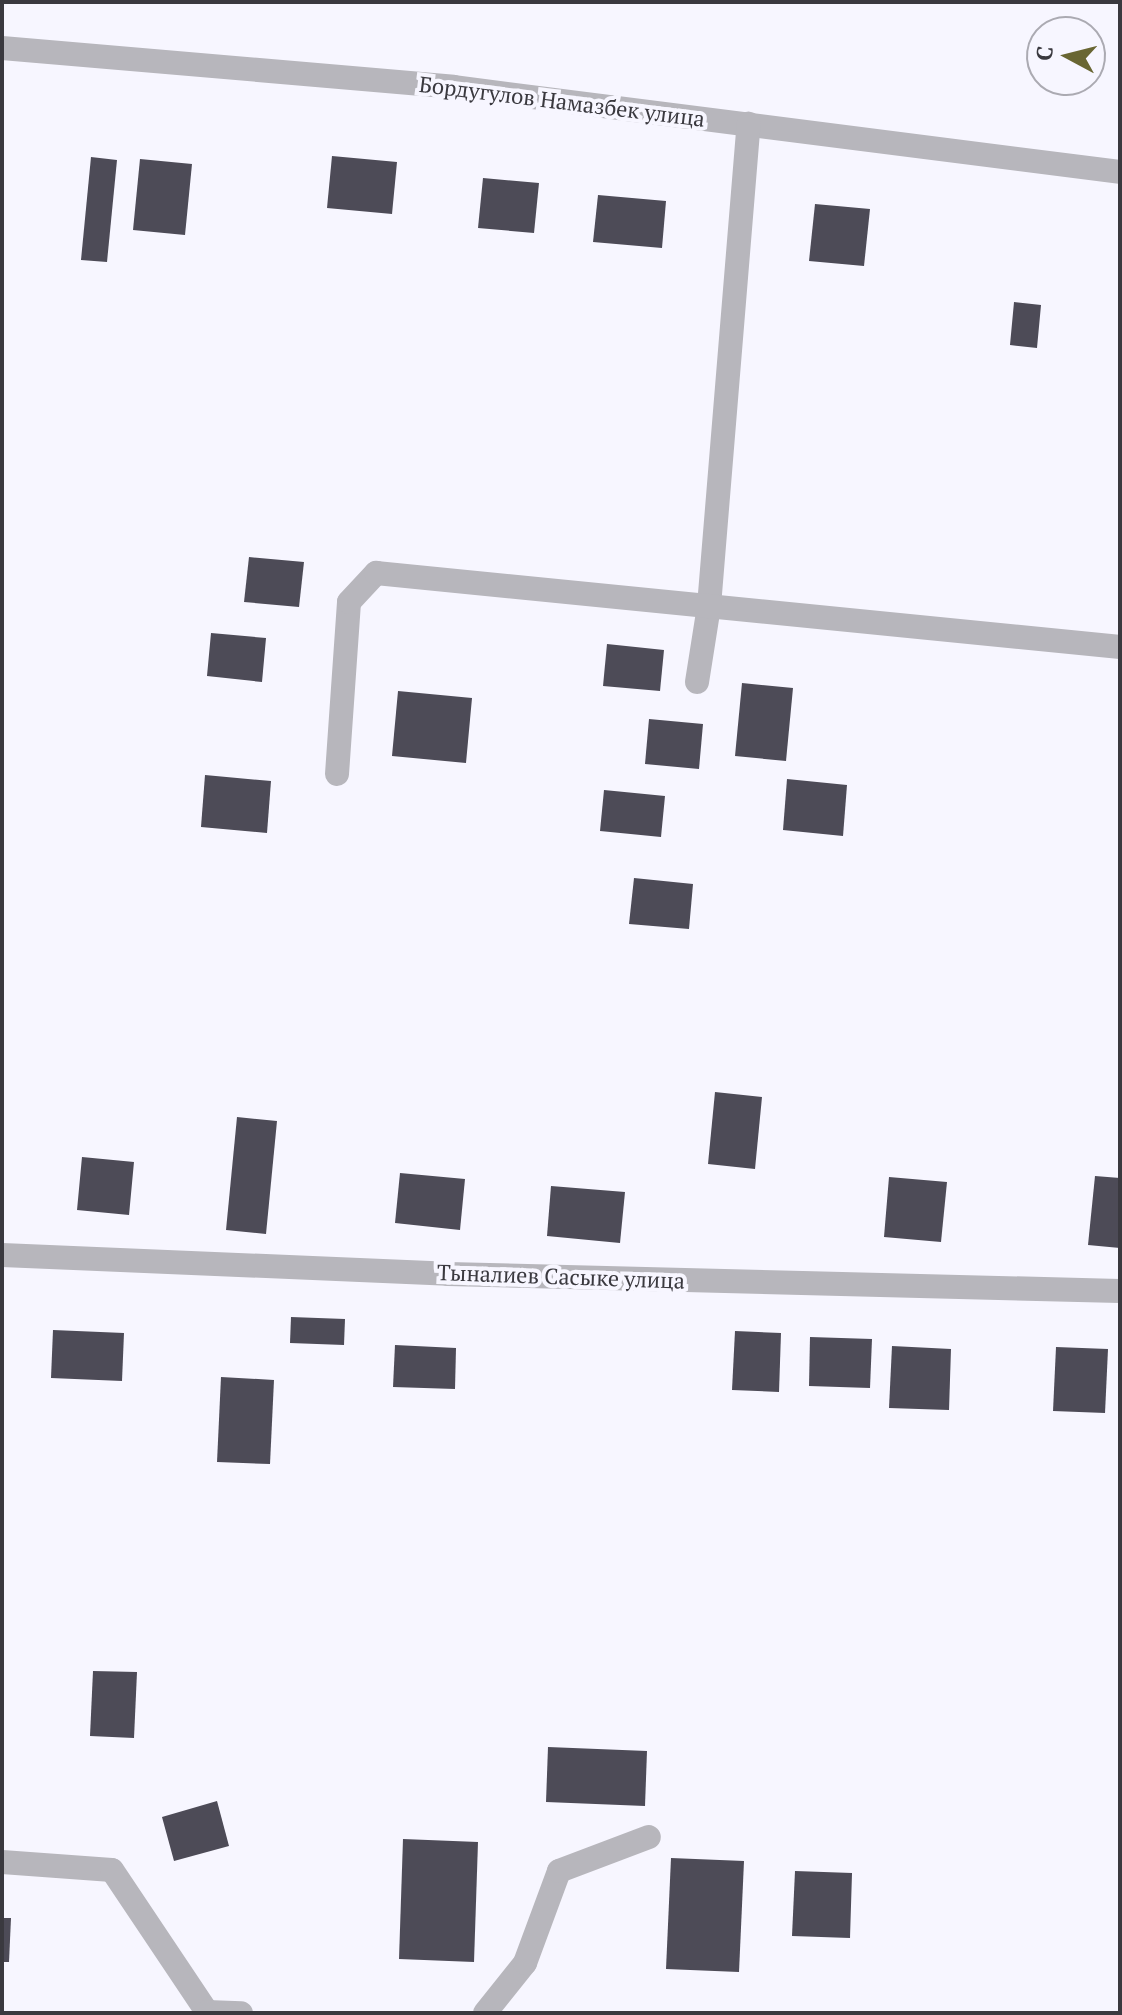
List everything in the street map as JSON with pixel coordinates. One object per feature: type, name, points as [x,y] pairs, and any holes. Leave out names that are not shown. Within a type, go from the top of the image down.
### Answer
[{"type":"street","name":"Бордугулов Намазбек улица","points":[[2,48],[453,87],[1120,172]]},
{"type":"street","points":[[697,682],[709,606],[749,124]]},
{"type":"street","points":[[337,774],[349,602],[376,573],[1120,647]]},
{"type":"street","name":"Тыналиев Сасыке улица","points":[[2,1255],[448,1274],[1120,1291]]},
{"type":"street","points":[[485,2013],[525,1963],[559,1871],[649,1837]]},
{"type":"street","points":[[2,1862],[112,1870],[207,2012],[241,2013]]},
{"type":"building","points":[[332,156],[397,162],[392,214],[327,208]]},
{"type":"building","points":[[91,157],[117,160],[107,262],[81,260]]},
{"type":"building","points":[[140,159],[192,164],[185,235],[133,230]]},
{"type":"building","points":[[483,178],[539,183],[534,233],[478,228]]},
{"type":"building","points":[[598,195],[666,201],[662,248],[593,242]]},
{"type":"building","points":[[815,204],[870,209],[864,266],[809,261]]},
{"type":"building","points":[[1014,302],[1041,305],[1037,348],[1010,345]]},
{"type":"building","points":[[249,557],[304,562],[299,607],[244,602]]},
{"type":"building","points":[[211,633],[266,638],[262,682],[207,676]]},
{"type":"building","points":[[607,644],[664,650],[660,691],[603,686]]},
{"type":"building","points":[[742,683],[793,688],[786,761],[735,756]]},
{"type":"building","points":[[398,691],[472,698],[466,763],[392,756]]},
{"type":"building","points":[[649,719],[703,724],[699,769],[645,764]]},
{"type":"building","points":[[205,775],[271,781],[267,833],[201,827]]},
{"type":"building","points":[[787,779],[847,785],[843,836],[783,830]]},
{"type":"building","points":[[604,790],[665,796],[661,837],[600,831]]},
{"type":"building","points":[[634,878],[693,884],[689,929],[629,924]]},
{"type":"building","points":[[715,1092],[762,1097],[755,1169],[708,1164]]},
{"type":"building","points":[[237,1117],[277,1121],[266,1234],[226,1230]]},
{"type":"building","points":[[82,1157],[134,1162],[129,1215],[77,1210]]},
{"type":"building","points":[[400,1173],[465,1179],[460,1230],[395,1223]]},
{"type":"building","points":[[1095,1176],[1120,1178],[1120,1248],[1088,1245]]},
{"type":"building","points":[[889,1177],[947,1182],[941,1242],[884,1237]]},
{"type":"building","points":[[551,1186],[625,1192],[620,1243],[547,1236]]},
{"type":"building","points":[[291,1317],[345,1319],[344,1345],[290,1343]]},
{"type":"building","points":[[53,1330],[124,1333],[122,1381],[51,1378]]},
{"type":"building","points":[[735,1331],[781,1333],[779,1392],[732,1390]]},
{"type":"building","points":[[810,1337],[872,1339],[870,1388],[809,1386]]},
{"type":"building","points":[[395,1345],[456,1348],[455,1389],[393,1387]]},
{"type":"building","points":[[892,1346],[951,1349],[949,1410],[889,1408]]},
{"type":"building","points":[[1056,1347],[1108,1349],[1105,1413],[1053,1411]]},
{"type":"building","points":[[221,1377],[274,1380],[270,1464],[217,1462]]},
{"type":"building","points":[[93,1671],[137,1672],[134,1738],[90,1736]]},
{"type":"building","points":[[548,1747],[647,1751],[645,1806],[546,1802]]},
{"type":"building","points":[[217,1801],[229,1846],[174,1861],[162,1817]]},
{"type":"building","points":[[403,1839],[478,1842],[474,1962],[399,1959]]},
{"type":"building","points":[[671,1858],[744,1861],[739,1972],[666,1969]]},
{"type":"building","points":[[795,1871],[852,1873],[850,1938],[792,1936]]},
{"type":"building","points":[[2,1918],[11,1918],[9,1962],[2,1962]]}]
